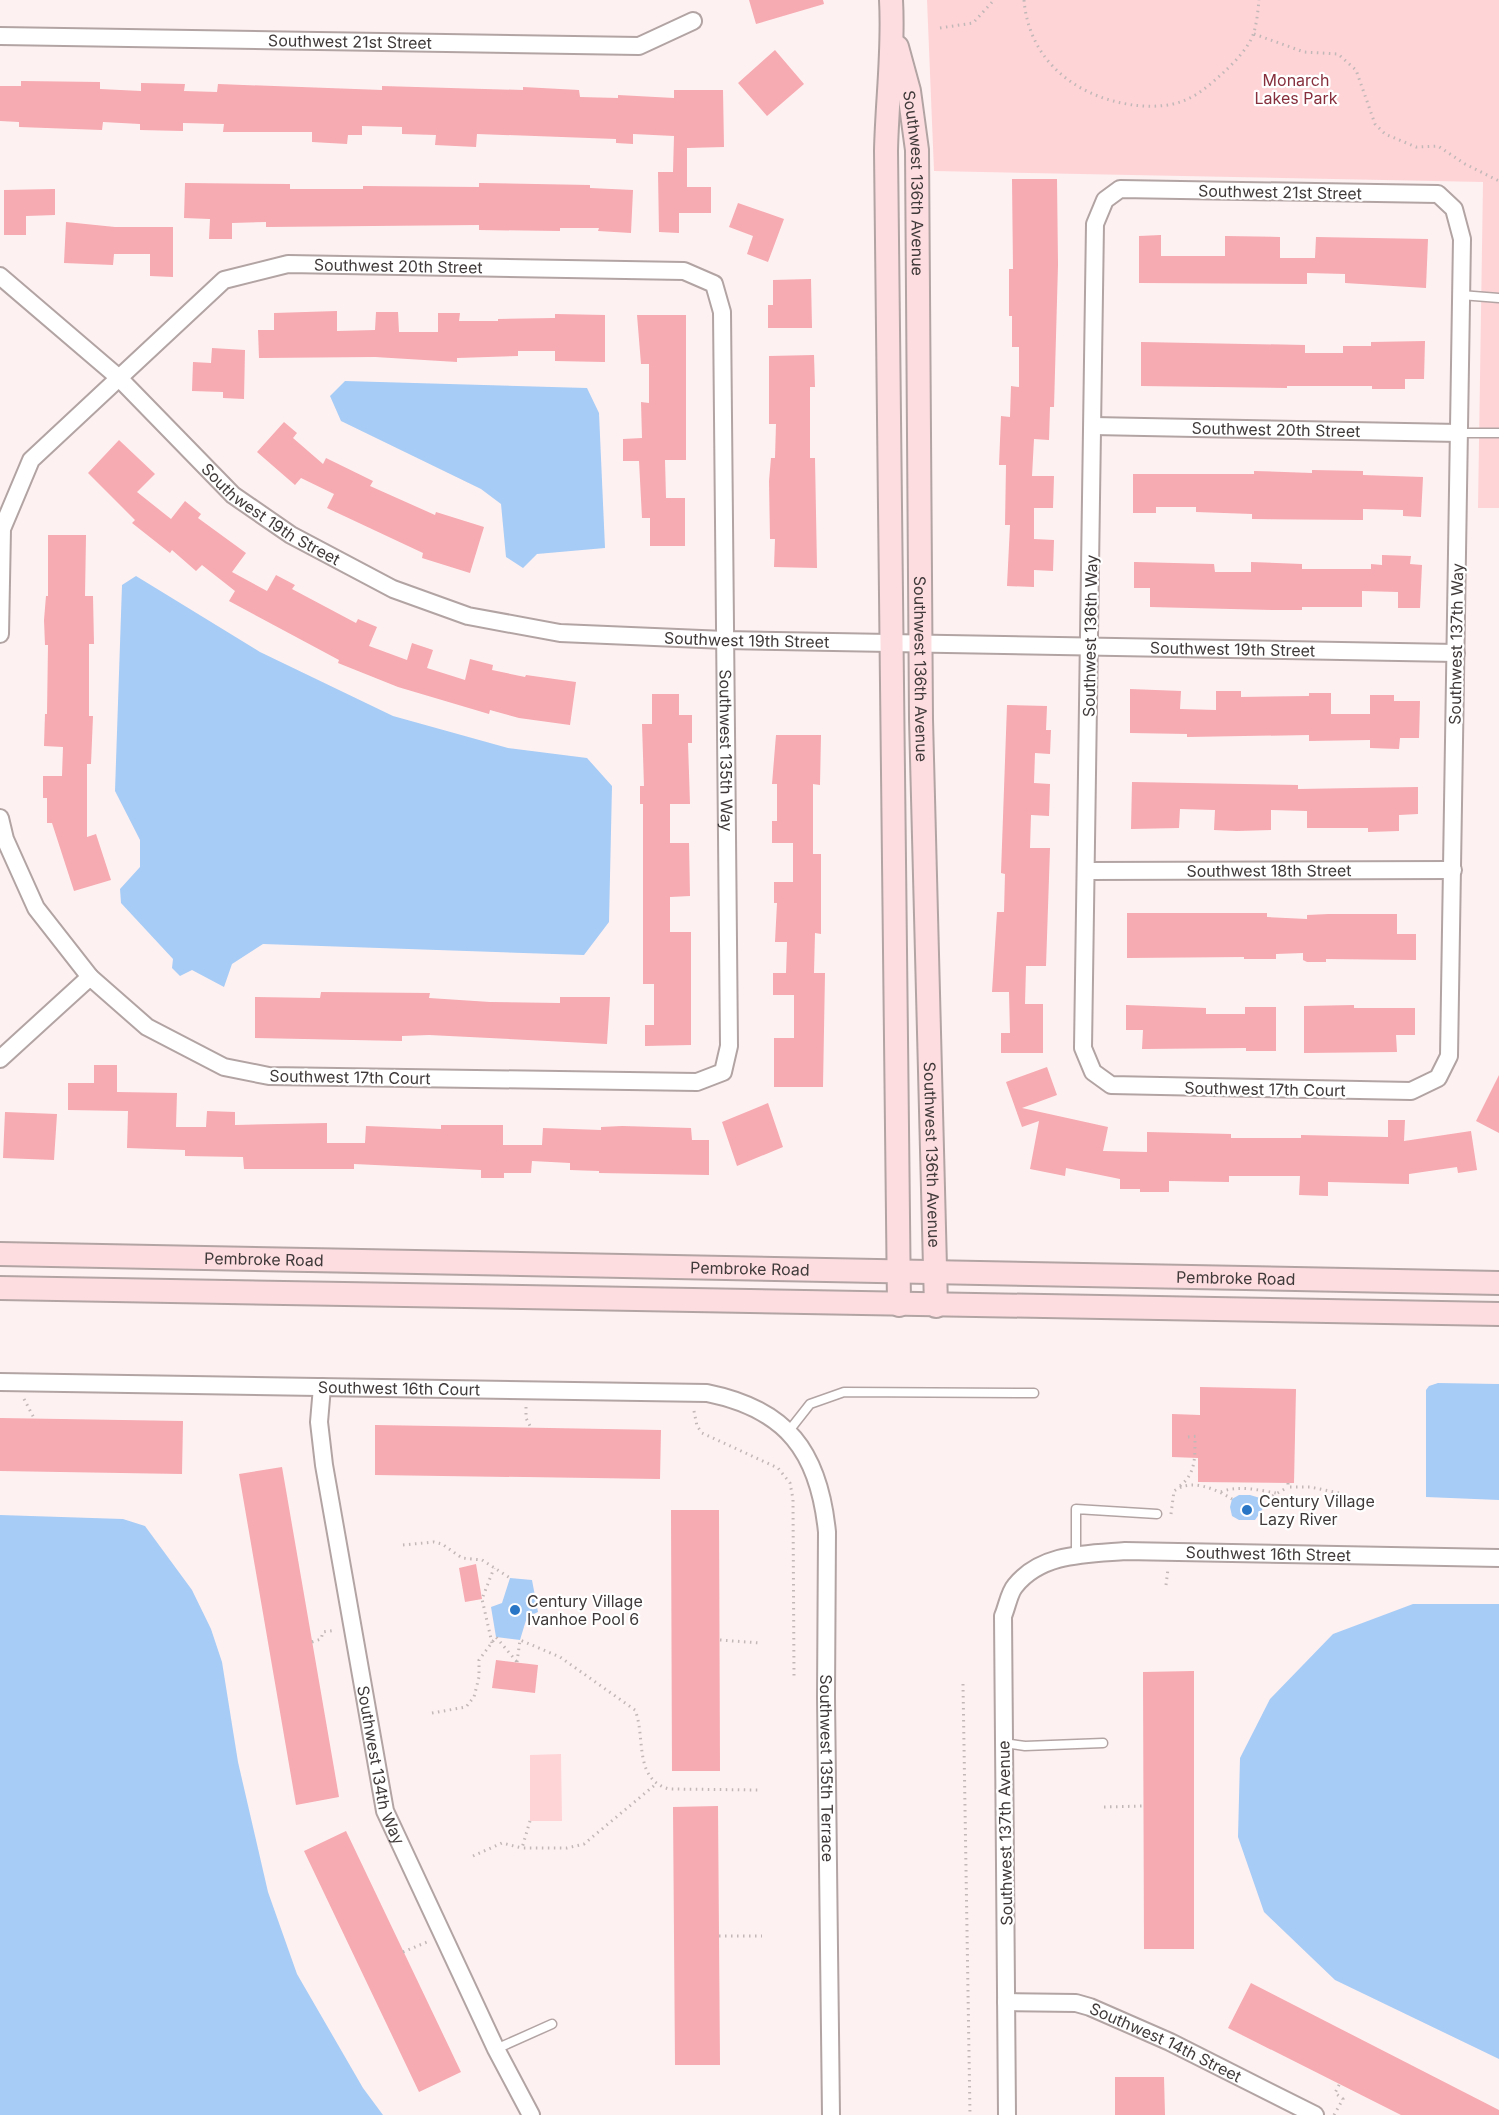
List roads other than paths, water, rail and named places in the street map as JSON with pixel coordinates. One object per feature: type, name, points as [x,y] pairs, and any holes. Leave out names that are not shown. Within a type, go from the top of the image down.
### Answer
[{"type":"main road","name":"Southwest 136th Avenue","points":[[891,0],[893,34],[887,94],[886,152],[899,1305]]},
{"type":"main road","name":"Southwest 136th Avenue","points":[[893,34],[909,91],[917,150],[921,644],[936,1306]]},
{"type":"main road","name":"Pembroke Road","points":[[0,1254],[1499,1282]]},
{"type":"main road","name":"Pembroke Road","points":[[0,1288],[1499,1314]]},
{"type":"street","name":"Southwest 21st Street","points":[[0,36],[639,46],[693,21]]},
{"type":"street","name":"Southwest 21st Street","points":[[1105,200],[1120,189],[1438,195],[1454,209]]},
{"type":"street","name":"Southwest 136th Way","points":[[1093,1072],[1083,1048],[1095,224],[1105,200]]},
{"type":"street","name":"Southwest 137th Way","points":[[1438,1078],[1449,1056],[1453,870],[1462,239],[1454,209]]},
{"type":"street","name":"Southwest 20th Street","points":[[0,634],[3,529],[31,460],[224,280],[288,264],[684,271],[714,284]]},
{"type":"street","name":"Southwest 19th Street","points":[[0,276],[118,377],[233,495],[291,535],[393,589],[468,616],[560,633],[725,640],[1456,652]]},
{"type":"street","name":"Southwest 135th Way","points":[[714,284],[722,312],[729,1046],[723,1072]]},
{"type":"street","name":"Southwest 20th Street","points":[[1093,426],[1459,433]]},
{"type":"street","name":"Southwest 17th Court","points":[[0,818],[5,839],[36,908],[90,977],[147,1026],[224,1067],[269,1076],[697,1083],[723,1072]]},
{"type":"street","name":"Southwest 18th Street","points":[[1086,871],[1453,870]]},
{"type":"street","points":[[0,1059],[90,977]]},
{"type":"street","name":"Southwest 17th Court","points":[[1093,1072],[1111,1085],[1375,1092],[1411,1091],[1438,1078]]},
{"type":"street","name":"Southwest 16th Court","points":[[0,1382],[707,1393],[746,1402],[778,1422],[788,1432]]},
{"type":"street","name":"Southwest 134th Way","points":[[322,1387],[319,1422],[324,1465],[385,1811],[496,2049],[531,2115]]},
{"type":"street","name":"Southwest 135th Terrace","points":[[788,1432],[813,1468],[822,1498],[827,1532],[826,1697],[831,2115]]},
{"type":"street","name":"Southwest 16th Street","points":[[1039,1564],[1076,1555],[1159,1551],[1499,1558]]},
{"type":"street","name":"Southwest 137th Avenue","points":[[1007,2115],[1003,1616],[1014,1587],[1039,1564]]},
{"type":"street","name":"Southwest 14th Street","points":[[1006,2002],[1076,2003],[1090,2007],[1170,2042],[1316,2115]]},
{"type":"lane","points":[[1461,295],[1499,298]]},
{"type":"lane","points":[[1459,433],[1499,433]]},
{"type":"lane","points":[[788,1432],[810,1404],[844,1392],[1034,1393]]},
{"type":"lane","points":[[1076,1555],[1076,1509],[1157,1514]]},
{"type":"lane","points":[[1004,1743],[1025,1746],[1103,1743]]},
{"type":"lane","points":[[496,2049],[552,2024]]},
{"type":"water","points":[[345,381],[587,388],[599,413],[605,548],[537,554],[523,568],[506,557],[501,504],[481,489],[341,421],[330,396]]},
{"type":"water","points":[[136,576],[260,652],[393,716],[508,748],[587,758],[612,786],[609,922],[584,955],[263,944],[232,964],[224,987],[192,970],[180,976],[172,968],[173,959],[121,903],[120,889],[140,867],[140,840],[115,791],[122,585]]},
{"type":"water","points":[[1438,1383],[1499,1384],[1499,1500],[1426,1497],[1426,1390],[1429,1386]]},
{"type":"water","name":"Century Village Lazy River","points":[[1239,1495],[1260,1498],[1264,1507],[1255,1520],[1239,1520],[1232,1516],[1230,1507],[1232,1499]]},
{"type":"water","points":[[0,1515],[123,1519],[145,1526],[192,1590],[211,1629],[222,1662],[238,1762],[268,1892],[297,1974],[363,2088],[383,2115],[0,2115]]},
{"type":"water","name":"Century Village Ivanhoe Pool 6","points":[[510,1578],[532,1580],[538,1612],[527,1617],[520,1640],[496,1637],[491,1607],[502,1603]]},
{"type":"water","points":[[1413,1604],[1499,1604],[1499,2059],[1335,1980],[1264,1912],[1238,1837],[1240,1758],[1270,1699],[1333,1634]]},
{"type":"place","name":"Century Village Lazy River","points":[[1247,1510]]},
{"type":"place","name":"Century Village Ivanhoe Pool 6","points":[[515,1610]]},
{"type":"park label","name":"Monarch Lakes Park","points":[[1296,89]]}]
